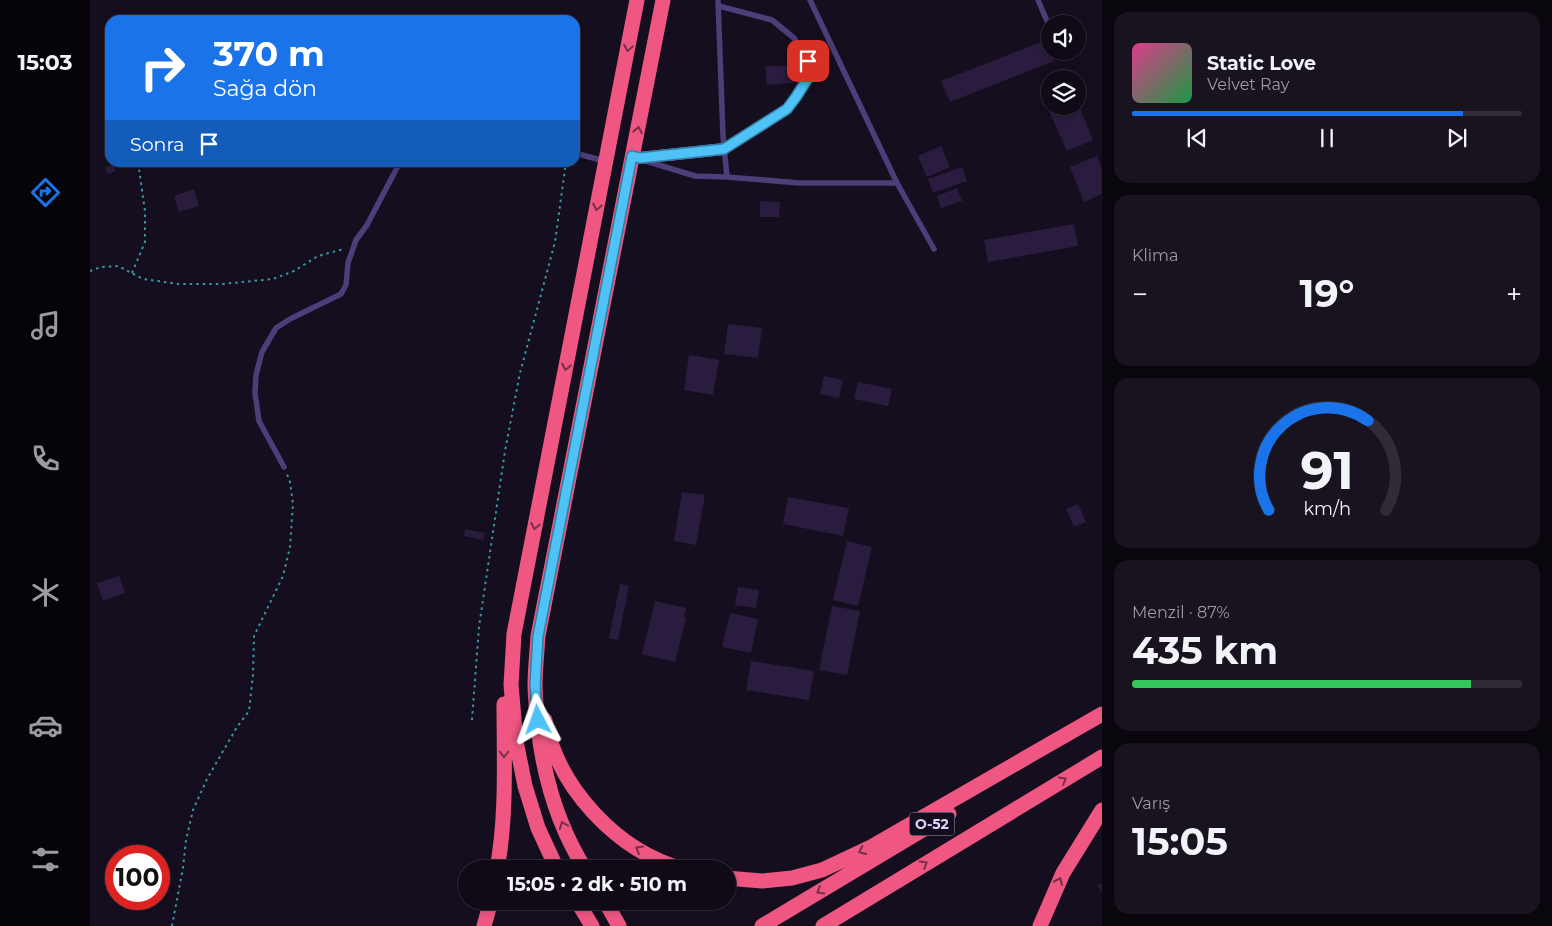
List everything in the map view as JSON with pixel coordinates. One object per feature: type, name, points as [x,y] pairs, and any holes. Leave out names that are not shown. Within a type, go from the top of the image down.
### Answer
[{"type":"highway","points":[[553,860],[538,828],[525,786],[516,741],[511,685],[514,634],[637,0]]},
{"type":"highway","points":[[579,860],[561,819],[548,780],[539,738],[535,685],[538,636],[636,157],[663,0]]},
{"type":"highway","points":[[499,860],[504,796],[504,686],[511,633],[530,551]]},
{"type":"highway","points":[[554,555],[542,639],[542,704],[547,730],[556,755],[586,804],[604,825],[628,843],[661,860]]},
{"type":"highway","points":[[736,879],[762,881],[792,878],[822,870],[871,847],[1102,714]]},
{"type":"highway","name":"O-52","points":[[762,926],[1102,721]]},
{"type":"highway","name":"O-52","points":[[823,926],[1102,757]]},
{"type":"highway","points":[[1040,926],[1063,873],[1102,810]]},
{"type":"highway","points":[[484,926],[488,910]]},
{"type":"highway","points":[[582,910],[592,926]]},
{"type":"highway","points":[[610,910],[620,926]]},
{"type":"street","points":[[636,157],[724,149]]},
{"type":"lane","points":[[810,0],[897,183],[934,249]]},
{"type":"lane","points":[[1038,0],[1044,15]]},
{"type":"lane","points":[[724,149],[787,109],[808,78],[808,61],[794,38],[772,20],[718,3],[724,149],[727,177]]},
{"type":"lane","points":[[580,154],[606,161]]},
{"type":"lane","points":[[636,157],[695,176],[800,183],[897,183]]},
{"type":"lane","points":[[284,467],[260,421],[255,393],[256,375],[262,352],[276,328],[341,294],[346,284],[348,262],[356,240],[367,225],[397,167]]},
{"type":"path","points":[[132,273],[145,242],[145,211],[139,167]]},
{"type":"path","points":[[472,720],[479,626],[506,451],[520,373],[555,242],[565,167]]},
{"type":"path","points":[[90,271],[101,267],[118,266],[143,278],[179,284],[221,284],[273,279],[294,271],[318,256],[341,249],[352,251]]},
{"type":"path","points":[[172,926],[183,868],[186,840],[193,810],[207,779],[237,727],[249,711],[253,676],[254,636],[282,576],[288,554],[293,504],[290,482],[284,467]]},
{"type":"building","points":[[1041,42],[1041,60],[1054,61],[950,102],[941,81]]},
{"type":"building","points":[[765,66],[802,66],[801,82],[767,85]]},
{"type":"building","points":[[1051,115],[1083,115],[1093,140],[1067,151]]},
{"type":"building","points":[[941,146],[950,167],[927,177],[918,156]]},
{"type":"building","points":[[1097,156],[1102,169],[1102,194],[1084,202],[1070,167]]},
{"type":"building","points":[[114,167],[116,171],[108,174],[105,168]]},
{"type":"building","points":[[962,167],[967,181],[933,193],[928,179]]},
{"type":"building","points":[[957,188],[962,201],[941,208],[937,196]]},
{"type":"building","points":[[194,189],[199,206],[179,212],[174,196]]},
{"type":"building","points":[[760,201],[780,202],[779,217],[760,217]]},
{"type":"building","points":[[1074,224],[1078,246],[988,262],[984,240]]},
{"type":"building","points":[[728,324],[762,328],[758,358],[724,354]]},
{"type":"building","points":[[689,355],[719,360],[713,395],[684,390]]},
{"type":"building","points":[[824,376],[843,380],[839,398],[820,394]]},
{"type":"building","points":[[858,382],[892,389],[888,406],[854,399]]},
{"type":"building","points":[[682,492],[705,495],[696,545],[674,541]]},
{"type":"building","points":[[788,497],[849,508],[843,536],[783,524]]},
{"type":"building","points":[[1078,504],[1086,522],[1074,527],[1066,509]]},
{"type":"building","points":[[465,529],[485,533],[483,540],[464,536]]},
{"type":"building","points":[[847,541],[872,547],[858,606],[833,600]]},
{"type":"building","points":[[119,576],[125,593],[103,601],[97,583]]},
{"type":"building","points":[[620,584],[629,586],[618,640],[609,638]]},
{"type":"building","points":[[738,587],[759,590],[756,608],[735,605]]},
{"type":"building","points":[[655,601],[686,608],[684,617],[686,618],[675,662],[642,654]]},
{"type":"building","points":[[832,606],[860,611],[847,675],[819,670]]},
{"type":"building","points":[[730,613],[758,619],[751,653],[722,647]]},
{"type":"building","points":[[751,661],[814,671],[809,700],[746,690]]},
{"type":"building","points":[[1102,883],[1102,893],[1098,885]]},
{"type":"route","points":[[538,720],[535,685],[538,636],[632,156],[640,158],[683,155],[724,149],[787,109],[808,78],[808,61]]}]
